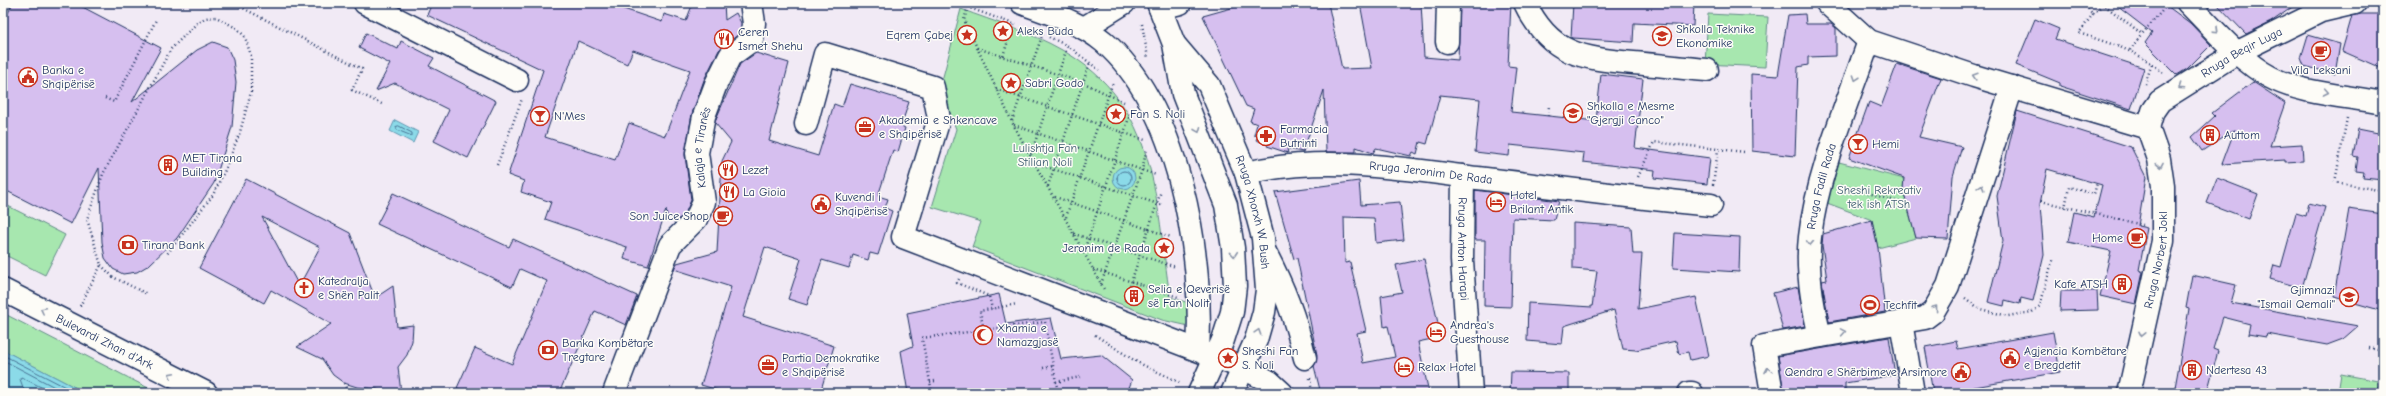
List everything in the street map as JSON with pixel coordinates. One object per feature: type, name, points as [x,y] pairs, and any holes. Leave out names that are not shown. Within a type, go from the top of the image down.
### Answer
[{"type":"street","points":[[365,3],[517,80]]},
{"type":"street","name":"Kalaja e Tiranës","points":[[614,393],[637,338],[670,245],[696,219],[704,202],[697,153],[704,116],[730,56],[752,40],[754,23],[751,3]]},
{"type":"street","points":[[1080,26],[1124,3]]},
{"type":"street","points":[[1447,42],[1448,3]]},
{"type":"street","points":[[1525,3],[1531,16],[1549,38],[1581,56],[1706,70]]},
{"type":"street","points":[[1827,3],[1869,41],[2012,87],[2148,128]]},
{"type":"street","points":[[2188,3],[2238,52],[2269,77],[2285,84],[2383,103]]},
{"type":"street","name":"Rruga Beqir Luga","points":[[2148,128],[2153,111],[2160,101],[2238,52],[2322,7],[2355,3]]},
{"type":"street","name":"Rruga Xhorxh W. Bush","points":[[1166,5],[1183,94],[1217,179],[1228,214],[1233,248],[1235,286],[1232,312],[1207,354],[1190,388]]},
{"type":"street","points":[[1019,10],[1050,14],[1080,26],[1104,43],[1121,60],[1140,84],[1156,116],[1172,182],[1188,213],[1193,245],[1198,304],[1207,354]]},
{"type":"street","name":"Rruga Fadil Rada","points":[[1820,336],[1812,306],[1809,270],[1810,236],[1823,179],[1869,41]]},
{"type":"street","name":"Rruga Xhorxh W. Bush","points":[[1174,44],[1209,85],[1246,173],[1257,210],[1264,250],[1267,290],[1264,312],[1244,368],[1232,393]]},
{"type":"street","points":[[806,124],[825,54],[933,87],[939,120],[903,237],[1244,368],[1270,382],[1282,393]]},
{"type":"street","points":[[1772,393],[1764,346],[1925,318],[1933,312],[1948,286],[2012,87]]},
{"type":"street","name":"Rruga Norbert Jokl","points":[[2129,393],[2162,241],[2163,230],[2163,186],[2159,158],[2148,128]]},
{"type":"street","name":"Rruga Jeronim De Rada","points":[[1246,173],[1271,167],[1320,163],[1375,165],[1622,196],[1711,205]]},
{"type":"street","name":"Rruga Anton Harapi","points":[[1463,176],[1462,260],[1472,393]]},
{"type":"street","points":[[1264,250],[1284,288],[1297,324],[1305,358]]},
{"type":"street","name":"Bulevardi Zhan d'Ark","points":[[3,290],[206,393]]},
{"type":"street","points":[[1901,322],[1913,393]]},
{"type":"path","points":[[233,3],[362,69],[352,90],[384,105]]},
{"type":"path","points":[[968,3],[964,20],[976,48],[1013,124],[1084,252],[1119,320]]},
{"type":"path","points":[[2082,3],[2093,14]]},
{"type":"path","points":[[2130,50],[2168,3]]},
{"type":"path","points":[[2142,34],[2103,4],[2086,21],[2079,34],[2130,50],[2152,63],[2178,89]]},
{"type":"path","points":[[967,7],[1021,26]]},
{"type":"path","points":[[1003,56],[1019,10]]},
{"type":"path","points":[[1012,121],[1050,14]]},
{"type":"path","points":[[147,294],[113,277],[101,265],[88,219],[103,174],[171,49],[197,23],[205,18],[216,17],[238,28],[245,37],[251,56],[252,92],[235,146],[213,195],[168,254]]},
{"type":"path","points":[[105,98],[114,102],[156,20]]},
{"type":"path","points":[[1030,154],[1068,46],[1080,26]]},
{"type":"path","points":[[1036,32],[1068,46],[1102,72]]},
{"type":"path","points":[[976,48],[1084,83],[1127,103]]},
{"type":"path","points":[[1107,77],[1113,82]]},
{"type":"path","points":[[497,165],[528,85],[517,80]]},
{"type":"path","points":[[1048,186],[1084,83]]},
{"type":"path","points":[[996,89],[1149,142],[1142,170],[1101,284]]},
{"type":"path","points":[[1065,218],[1108,94]]},
{"type":"path","points":[[1084,252],[1126,134],[1133,106],[1156,116]]},
{"type":"path","points":[[1548,116],[1549,106]]},
{"type":"path","points":[[2346,121],[2335,182],[2383,191]]},
{"type":"path","points":[[1013,124],[1116,160],[1172,182],[1158,204],[1130,282],[1119,320]]},
{"type":"path","points":[[1622,196],[1640,175],[1654,142],[1746,152]]},
{"type":"path","points":[[1711,205],[1718,150]]},
{"type":"path","points":[[1035,163],[1188,213]]},
{"type":"path","points":[[1823,179],[1902,203]]},
{"type":"path","points":[[2065,208],[2069,187],[2094,194],[2097,183]]},
{"type":"path","points":[[1054,197],[1193,245]]},
{"type":"path","points":[[2041,201],[2065,208],[2163,230]]},
{"type":"path","points":[[1074,234],[1196,273]]},
{"type":"path","points":[[1948,286],[1980,309],[2008,316],[2032,312],[2040,306],[2053,258]]},
{"type":"path","points":[[80,306],[101,265]]},
{"type":"path","points":[[1093,269],[1198,304]]},
{"type":"path","points":[[989,296],[992,308]]},
{"type":"path","points":[[985,336],[980,311],[1002,307]]},
{"type":"path","points":[[932,393],[922,338],[1046,322],[1058,393]]},
{"type":"path","points":[[1092,333],[1137,362],[1190,388]]},
{"type":"path","points":[[2368,348],[2383,351]]},
{"type":"path","points":[[1043,368],[1053,366]]},
{"type":"path","points":[[1056,382],[1080,377]]},
{"type":"path","points":[[930,382],[935,381]]},
{"type":"path","points":[[344,383],[348,393]]},
{"type":"path","points":[[1129,389],[1153,393]]},
{"type":"green space","name":"Lulishtja Fan Stilian Noli","points":[[961,9],[1025,33],[1062,50],[1094,72],[1118,98],[1135,126],[1147,157],[1155,190],[1170,297],[1192,304],[1189,326],[1162,320],[972,247],[981,222],[932,207],[956,129],[940,88]]},
{"type":"green space","points":[[1708,14],[1768,17],[1765,67],[1705,64]]},
{"type":"green space","name":"Sheshi Rekreativ tek ish ATSh","points":[[1839,162],[1904,179],[1903,190],[1916,238],[1878,248],[1872,220],[1827,203]]},
{"type":"green space","points":[[8,206],[65,235],[45,275],[3,254],[3,216]]},
{"type":"green space","points":[[3,313],[158,393],[86,393],[3,350]]},
{"type":"green space","points":[[2341,374],[2383,382],[2383,393],[2338,393]]},
{"type":"water","points":[[395,120],[418,132],[413,143],[390,131]]},
{"type":"water","points":[[1124,167],[1132,170],[1135,178],[1132,186],[1124,189],[1116,186],[1113,178],[1116,170]]},
{"type":"water","points":[[3,350],[86,393],[13,393],[3,388]]},
{"type":"building","points":[[13,3],[75,3],[161,48],[132,102],[197,50],[213,42],[227,47],[233,60],[236,82],[232,127],[214,183],[177,238],[149,265],[137,272],[123,274],[113,269],[105,258],[102,242],[99,168],[71,224],[3,189],[3,23]]},
{"type":"building","points":[[432,3],[606,3],[662,22],[664,14],[686,21],[693,3],[724,3],[725,20],[736,13],[741,23],[740,33],[719,50],[704,80],[692,114],[685,155],[691,200],[686,212],[679,219],[667,216],[666,210],[648,266],[624,259],[627,247],[545,219],[551,202],[521,192],[524,181],[508,175],[543,70],[427,15]],"holes":[[[578,41],[627,64],[633,50],[690,70],[665,136],[629,123],[615,160],[545,137]]]},
{"type":"building","points":[[1249,3],[1328,3],[1342,69],[1372,68],[1360,3],[1421,3],[1424,57],[1458,60],[1460,3],[1511,3],[1508,66],[1516,67],[1511,112],[1596,121],[1601,74],[1643,79],[1635,148],[1710,158],[1707,184],[1654,178],[1655,170],[1583,162],[1584,153],[1510,145],[1509,156],[1475,152],[1480,99],[1440,95],[1427,144],[1420,142],[1417,154],[1413,152],[1411,156],[1376,148],[1373,153],[1356,147],[1356,152],[1326,152],[1324,90],[1303,152],[1287,149],[1288,153],[1267,146],[1268,144],[1256,140],[1258,136],[1254,135],[1257,124],[1250,121],[1254,109],[1246,106],[1203,16]]},
{"type":"building","points":[[1573,3],[1694,3],[1693,26],[1634,23],[1633,42],[1571,38]]},
{"type":"building","points":[[2113,3],[2163,3],[2190,23],[2211,45],[2187,69],[2177,75],[2145,43],[2152,33]]},
{"type":"building","points":[[2216,3],[2298,3],[2271,22],[2246,34]]},
{"type":"building","points":[[1805,14],[1806,24],[1831,24],[1836,28],[1836,56],[1808,57],[1808,65],[1798,67],[1795,156],[1752,151],[1751,74],[1778,76],[1788,15]]},
{"type":"building","points":[[2361,14],[2383,14],[2383,69],[2342,51],[2352,16]]},
{"type":"building","points":[[2035,19],[2059,29],[2055,39],[2144,68],[2131,109],[2060,86],[2060,83],[2016,65]]},
{"type":"building","points":[[366,33],[398,49],[401,41],[434,58],[429,66],[496,101],[468,158],[434,141],[449,110],[395,83],[376,91],[390,64],[359,48]]},
{"type":"building","name":"Vila Leksani","points":[[2308,35],[2340,44],[2335,74],[2304,66],[2301,58]]},
{"type":"building","points":[[756,53],[789,63],[769,141],[818,156],[834,104],[842,107],[850,84],[909,102],[901,126],[905,128],[898,152],[893,150],[878,196],[888,199],[885,208],[892,211],[878,255],[870,253],[868,260],[853,255],[849,268],[822,260],[807,305],[788,299],[801,259],[765,247],[743,317],[834,346],[820,393],[728,393],[701,385],[731,287],[674,269],[677,263],[717,252],[722,161],[731,142],[715,123],[740,64]]},
{"type":"building","points":[[1897,64],[1941,78],[1919,137],[1962,147],[1953,176],[1948,239],[1916,238],[1903,189],[1904,178],[1849,158],[1869,102],[1881,107]]},
{"type":"building","points":[[2253,82],[2285,103],[2270,146],[2302,144],[2303,161],[2285,162],[2285,160],[2222,164],[2235,129],[2202,151],[2192,137],[2215,116],[2212,113]]},
{"type":"building","points":[[2017,111],[2131,147],[2146,177],[2138,226],[2147,228],[2139,270],[2143,272],[2136,304],[2100,296],[2111,251],[2068,242],[2074,212],[2094,217],[2102,185],[2047,169],[2040,204],[2044,255],[2033,301],[2021,298],[2020,304],[2005,300],[2004,306],[1988,302],[2003,241],[1997,196]]},
{"type":"building","points":[[2358,129],[2383,134],[2383,180],[2363,178],[2364,172],[2356,171],[2358,157],[2353,156]]},
{"type":"building","points":[[2217,178],[2258,194],[2249,219],[2207,203]]},
{"type":"building","name":"Katedralja e Shën Palit","points":[[246,179],[350,233],[375,298],[393,286],[397,327],[413,325],[412,341],[407,355],[398,367],[401,393],[385,393],[377,389],[357,387],[344,383],[333,375],[322,359],[297,347],[331,324],[271,290],[264,303],[199,268]],"holes":[[[262,217],[320,247],[299,286]]]},
{"type":"building","points":[[1359,181],[1361,205],[1400,202],[1404,240],[1376,243],[1374,218],[1344,217],[1345,263],[1350,262],[1366,331],[1357,333],[1363,363],[1395,357],[1388,326],[1384,327],[1381,296],[1402,292],[1396,265],[1424,259],[1441,337],[1418,342],[1429,393],[1324,393],[1323,390],[1320,390],[1314,366],[1317,355],[1297,258],[1294,259],[1275,192]]},
{"type":"building","points":[[1475,190],[1559,201],[1554,220],[1513,218],[1511,307],[1484,306],[1485,240],[1475,240]]},
{"type":"building","points":[[393,193],[509,247],[513,239],[637,296],[626,325],[595,311],[559,393],[470,393],[457,388],[475,348],[512,364],[547,281],[520,269],[512,287],[377,224]]},
{"type":"building","points":[[2309,203],[2325,207],[2302,288],[2270,279],[2274,265],[2281,267],[2296,213],[2306,216]]},
{"type":"building","points":[[2349,209],[2383,214],[2383,311],[2334,297]]},
{"type":"building","points":[[1872,220],[1878,248],[1885,312],[1829,322],[1822,281],[1827,280],[1822,245],[1823,234]]},
{"type":"building","points":[[1573,223],[1631,227],[1633,254],[1642,254],[1638,309],[1696,297],[1709,356],[1690,360],[1688,352],[1679,354],[1676,341],[1636,350],[1623,349],[1614,310],[1564,326],[1562,344],[1527,341],[1528,303],[1592,307],[1597,271],[1573,269]]},
{"type":"building","points":[[1675,233],[1740,237],[1739,272],[1673,268]]},
{"type":"building","points":[[2192,275],[2236,285],[2231,303],[2358,326],[2343,339],[2327,345],[2267,334],[2266,337],[2248,334],[2250,324],[2223,317],[2213,349],[2218,351],[2207,393],[2174,393],[2189,309],[2186,308]]},
{"type":"building","points":[[1798,287],[1805,326],[1783,330],[1773,293]]},
{"type":"building","points":[[2061,291],[2097,291],[2098,310],[2060,311]]},
{"type":"building","name":"Xhamia e Namazgjasë","points":[[999,294],[1006,324],[1051,318],[1061,359],[1101,355],[1132,380],[1127,393],[908,393],[901,351],[913,346],[907,313]]},
{"type":"building","points":[[2053,332],[2060,372],[1963,389],[1963,393],[1933,393],[1925,347],[1956,341],[1958,349]]},
{"type":"building","points":[[1889,337],[1895,375],[1845,383],[1845,393],[1784,393],[1778,356]]},
{"type":"building","points":[[1511,372],[1569,373],[1569,393],[1510,393]]},
{"type":"place","name":"Aleks Buda","points":[[1003,31]]},
{"type":"place","name":"Eqrem Çabej","points":[[967,35]]},
{"type":"place","name":"Shkolla Teknike Ekonomike","points":[[1662,36]]},
{"type":"place","name":"Ceren Ismet Shehu","points":[[724,39]]},
{"type":"place","name":"Vila Leksani","points":[[2321,51]]},
{"type":"place","name":"Banka e Shqipërisë","points":[[28,77]]},
{"type":"place","name":"Sabri Godo","points":[[1011,83]]},
{"type":"place","name":"Shkolla e Mesme \"Gjergji Canco\"","points":[[1573,113]]},
{"type":"place","name":"Fan S. Noli","points":[[1116,114]]},
{"type":"place","name":"N'Mes","points":[[540,116]]},
{"type":"place","name":"Akademia e Shkencave e Shqipërisë","points":[[865,127]]},
{"type":"place","name":"Auttom","points":[[2210,135]]},
{"type":"place","name":"Farmacia Butrinti","points":[[1266,136]]},
{"type":"place","name":"Hemi","points":[[1858,144]]},
{"type":"place","name":"MET Tirana Building","points":[[168,165]]},
{"type":"place","name":"Lezet","points":[[728,170]]},
{"type":"place","name":"La Gioia","points":[[729,192]]},
{"type":"place","name":"Hotel Brilant Antik","points":[[1496,202]]},
{"type":"place","name":"Kuvendi i Shqipërisë","points":[[821,204]]},
{"type":"place","name":"Son Juice Shop","points":[[723,216]]},
{"type":"place","name":"Home","points":[[2137,238]]},
{"type":"place","name":"Tirana Bank","points":[[128,245]]},
{"type":"place","name":"Jeronim de Rada","points":[[1164,248]]},
{"type":"place","name":"Kafe ATSH","points":[[2122,284]]},
{"type":"place","name":"Katedralja e Shën Palit","points":[[304,288]]},
{"type":"place","name":"Selia e Qeverisë së Fan Nolit","points":[[1134,296]]},
{"type":"place","name":"Gjimnazi \"Ismail Qemali\"","points":[[2349,297]]},
{"type":"place","name":"Techfit","points":[[1870,305]]},
{"type":"place","name":"Andrea's Guesthouse","points":[[1436,332]]},
{"type":"place","name":"Xhamia e Namazgjasë","points":[[983,335]]},
{"type":"place","name":"Banka Kombëtare Tregtare","points":[[548,350]]},
{"type":"place","name":"Sheshi Fan S. Noli","points":[[1228,358]]},
{"type":"place","name":"Agjencia Kombëtare e Bregdetit","points":[[2010,358]]},
{"type":"place","name":"Partia Demokratike e Shqipërisë","points":[[768,365]]},
{"type":"place","name":"Relax Hotel","points":[[1404,367]]},
{"type":"place","name":"Ndertesa 43","points":[[2192,370]]},
{"type":"place","name":"Qendra e Shërbimeve Arsimore","points":[[1961,372]]}]
